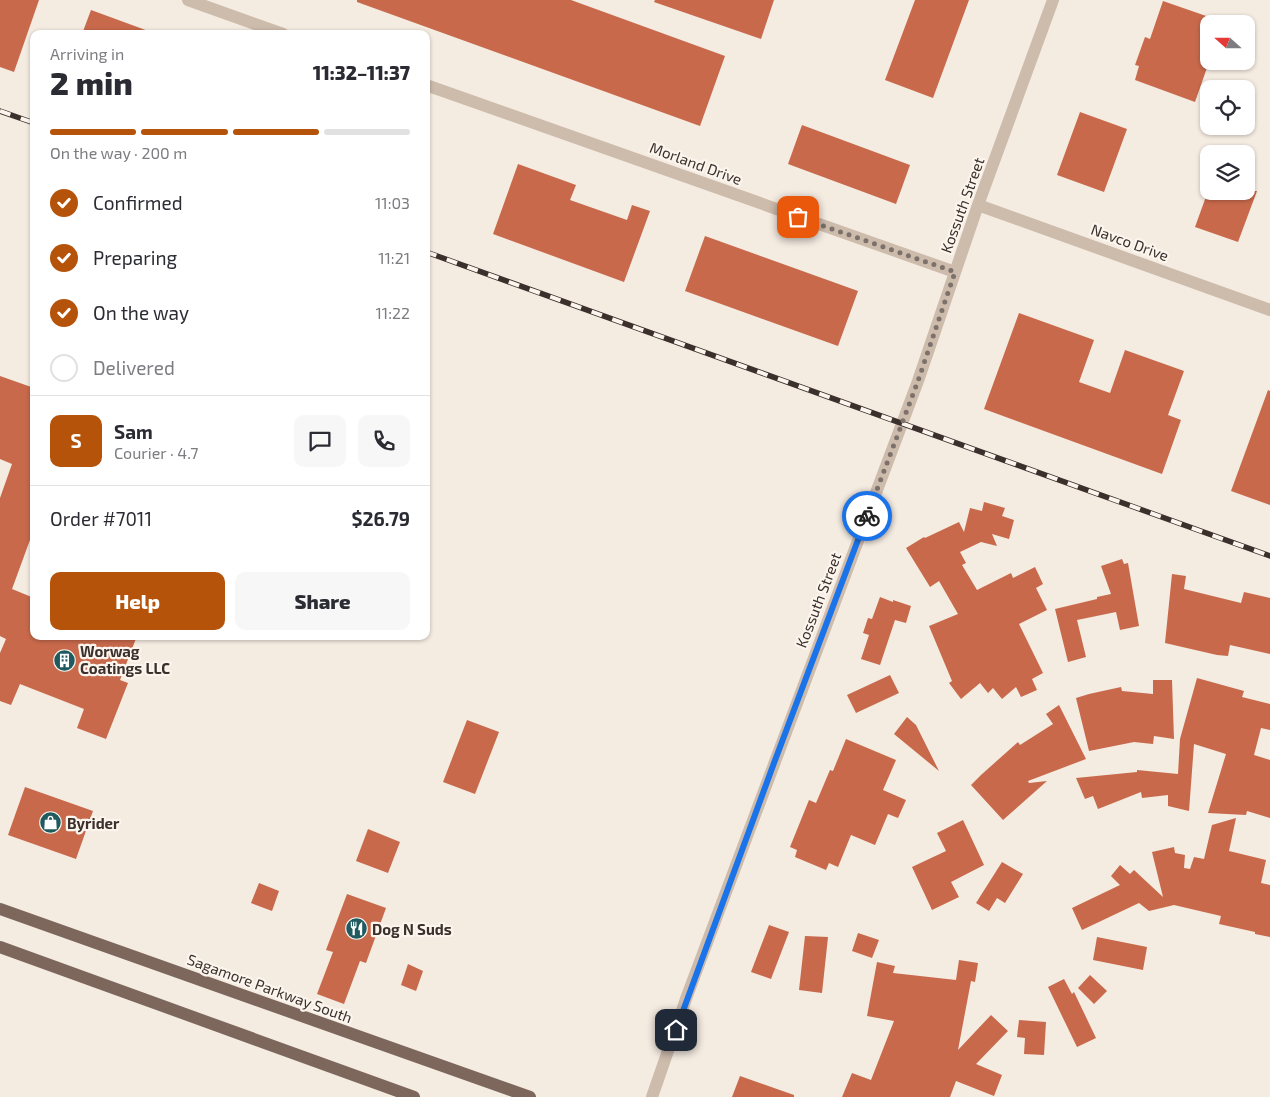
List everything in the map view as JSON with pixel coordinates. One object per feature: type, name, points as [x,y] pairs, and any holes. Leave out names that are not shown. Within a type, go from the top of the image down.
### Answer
[{"type":"main road","name":"Sagamore Parkway South","points":[[0,909],[530,1097]]},
{"type":"main road","points":[[0,946],[414,1097]]},
{"type":"street","points":[[188,0],[272,30]]},
{"type":"street","name":"Kossuth Street","points":[[652,1097],[687,996],[918,381],[978,205],[1053,0]]},
{"type":"street","name":"Morland Drive","points":[[430,86],[955,272]]},
{"type":"street","name":"Navco Drive","points":[[978,205],[1270,310]]},
{"type":"building","points":[[0,0],[39,0],[14,72],[0,67]]},
{"type":"building","points":[[357,0],[571,0],[725,56],[700,126],[357,2]]},
{"type":"building","points":[[655,0],[774,0],[761,39],[654,2]]},
{"type":"building","points":[[915,0],[969,0],[933,98],[885,80]]},
{"type":"building","points":[[1163,1],[1203,15],[1200,15],[1200,70],[1206,70],[1203,80],[1200,80],[1200,88],[1195,102],[1135,80],[1139,66],[1135,65],[1145,37],[1150,39]]},
{"type":"building","points":[[91,10],[146,30],[84,30]]},
{"type":"building","points":[[1080,112],[1127,129],[1104,192],[1057,175]]},
{"type":"building","points":[[802,125],[910,165],[896,204],[788,164]]},
{"type":"building","points":[[518,164],[576,185],[570,200],[627,220],[632,205],[650,211],[624,282],[493,234]]},
{"type":"building","points":[[1205,200],[1254,200],[1238,242],[1195,227]]},
{"type":"building","points":[[705,236],[858,291],[838,346],[685,291]]},
{"type":"building","points":[[1019,313],[1094,340],[1079,382],[1110,393],[1125,350],[1184,371],[1168,415],[1181,420],[1162,474],[984,409]]},
{"type":"building","name":"Worwag Coatings LLC","points":[[0,376],[30,387],[30,540],[12,589],[30,596],[30,640],[135,640],[120,680],[128,683],[106,739],[77,728],[84,709],[20,684],[11,705],[0,701],[0,653],[6,639],[0,636],[0,498],[12,464],[0,459]]},
{"type":"building","points":[[1268,390],[1270,391],[1270,505],[1231,491]]},
{"type":"building","points":[[984,502],[1005,508],[1002,516],[1014,520],[1009,539],[992,534],[997,546],[981,542],[960,552],[966,563],[962,565],[977,590],[1011,573],[1013,578],[1035,567],[1043,584],[1036,588],[1047,610],[1019,624],[1043,673],[1032,679],[1037,690],[1021,697],[1016,687],[1002,699],[993,688],[988,693],[980,683],[961,699],[949,683],[952,681],[929,626],[958,614],[939,581],[930,587],[906,548],[924,537],[959,522],[964,532],[970,508],[982,511]]},
{"type":"building","points":[[1122,559],[1124,564],[1128,563],[1139,626],[1120,630],[1116,612],[1077,620],[1086,657],[1068,662],[1055,609],[1111,594],[1101,566]]},
{"type":"building","points":[[1172,574],[1186,576],[1184,589],[1241,603],[1244,592],[1270,598],[1270,654],[1230,645],[1228,656],[1217,655],[1165,643]]},
{"type":"building","points":[[880,597],[911,606],[906,623],[895,620],[880,665],[861,659],[869,635],[863,633],[868,618],[872,619]]},
{"type":"building","points":[[890,675],[899,693],[856,713],[847,695]]},
{"type":"building","points":[[1197,678],[1244,691],[1242,697],[1270,704],[1270,730],[1261,728],[1254,755],[1270,760],[1270,818],[1247,811],[1246,815],[1208,813],[1226,754],[1194,744],[1189,811],[1168,806],[1168,795],[1142,798],[1141,792],[1098,809],[1093,796],[1085,799],[1076,778],[1137,772],[1137,770],[1178,774],[1180,739]]},
{"type":"building","points":[[1153,680],[1172,680],[1174,739],[1154,736],[1153,744],[1134,742],[1089,751],[1076,698],[1121,687],[1122,691],[1153,694]]},
{"type":"building","points":[[1059,705],[1086,759],[1028,781],[1029,783],[1047,781],[1003,820],[971,785],[1018,742],[1020,745],[1053,724],[1046,714]]},
{"type":"building","points":[[907,717],[916,725],[939,771],[894,734]]},
{"type":"building","points":[[467,720],[499,732],[475,794],[443,782]]},
{"type":"building","points":[[846,739],[896,760],[883,790],[906,800],[898,818],[888,814],[875,845],[851,835],[838,867],[829,863],[826,870],[795,857],[797,850],[790,847],[809,800],[816,803],[830,770],[833,771]]},
{"type":"building","name":"Byrider","points":[[25,787],[93,811],[76,859],[8,835]]},
{"type":"building","points":[[1236,818],[1229,851],[1266,860],[1261,883],[1270,885],[1270,937],[1219,924],[1221,916],[1174,905],[1149,911],[1139,903],[1082,930],[1072,908],[1120,885],[1111,876],[1120,865],[1130,874],[1134,870],[1163,897],[1152,852],[1174,847],[1175,853],[1185,855],[1184,868],[1190,869],[1194,857],[1204,859],[1212,825]]},
{"type":"building","points":[[963,820],[984,865],[951,882],[959,897],[932,910],[912,867],[946,851],[937,833]]},
{"type":"building","points":[[368,829],[400,842],[388,873],[356,861]]},
{"type":"building","points":[[1002,862],[1023,874],[1005,903],[997,898],[989,911],[976,903]]},
{"type":"building","points":[[259,883],[279,891],[272,911],[251,903]]},
{"type":"building","name":"Dog N Suds","points":[[347,894],[386,908],[366,963],[360,961],[344,1004],[317,994],[333,952],[326,950]]},
{"type":"building","points":[[769,925],[789,932],[771,979],[751,972]]},
{"type":"building","points":[[858,933],[879,940],[872,958],[852,951]]},
{"type":"building","points":[[805,936],[828,937],[822,993],[799,990]]},
{"type":"building","points":[[1097,937],[1147,947],[1143,970],[1093,960]]},
{"type":"building","points":[[959,960],[978,963],[975,982],[971,981],[958,1050],[991,1015],[1008,1031],[976,1064],[1002,1075],[994,1096],[956,1081],[950,1097],[842,1097],[852,1073],[871,1080],[894,1021],[867,1016],[877,962],[895,966],[893,973],[956,980]]},
{"type":"building","points":[[408,964],[423,971],[416,991],[401,985]]},
{"type":"building","points":[[1090,975],[1107,991],[1094,1004],[1078,988]]},
{"type":"building","points":[[1064,979],[1072,994],[1074,992],[1096,1038],[1077,1047],[1048,987]]},
{"type":"building","points":[[1019,1020],[1046,1022],[1044,1055],[1024,1054],[1025,1038],[1017,1037]]},
{"type":"building","points":[[740,1076],[794,1095],[794,1097],[732,1097]]},
{"type":"railway","points":[[0,111],[30,122]]},
{"type":"railway","points":[[430,253],[1270,556]]},
{"type":"way so far","points":[[798,217],[955,272],[918,381],[867,516]]},
{"type":"place","name":"Worwag Coatings LLC","points":[[64,660]]},
{"type":"place","name":"Byrider","points":[[51,823]]},
{"type":"place","name":"Dog N Suds","points":[[356,929]]},
{"type":"route","points":[[676,1030],[687,996],[867,516]]}]
